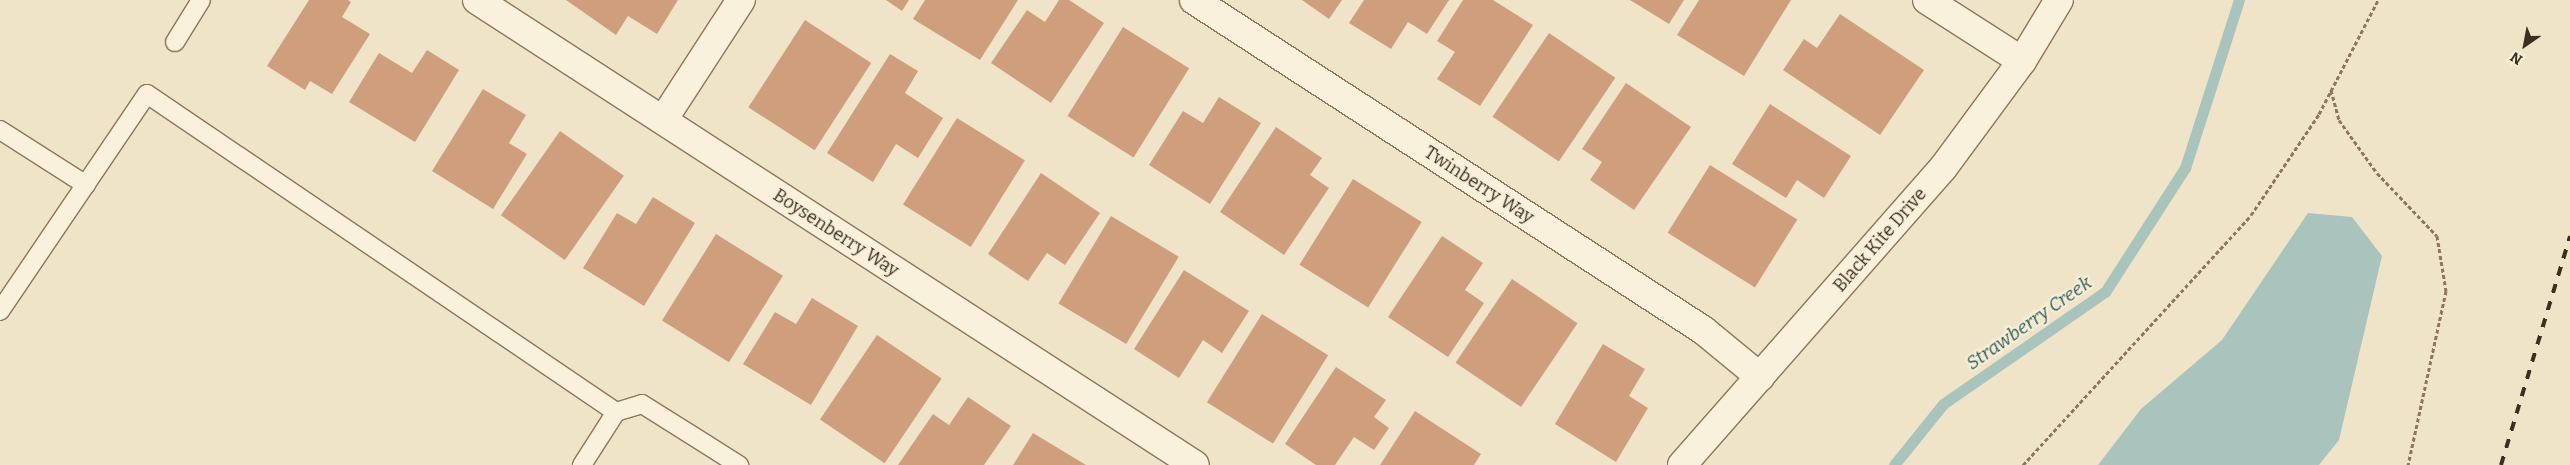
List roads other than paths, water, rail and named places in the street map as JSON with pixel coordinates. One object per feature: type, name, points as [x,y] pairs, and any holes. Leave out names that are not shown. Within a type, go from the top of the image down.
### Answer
[{"type":"street","name":"Boysenberry Way","points":[[477,0],[1195,465]]},
{"type":"street","points":[[663,120],[741,0]]},
{"type":"street","name":"Twinberry Way","points":[[1194,0],[1703,330],[1760,377]]},
{"type":"street","points":[[1927,0],[2022,61]]},
{"type":"street","name":"Black Kite Drive","points":[[1682,465],[1943,168],[2022,61],[2059,0]]},
{"type":"lane","points":[[175,42],[201,0]]},
{"type":"lane","points":[[0,311],[147,94],[616,412]]},
{"type":"lane","points":[[0,130],[86,185]]},
{"type":"lane","points":[[582,465],[616,412],[642,404],[738,465]]},
{"type":"water","points":[[2308,213],[2352,217],[2382,256],[2339,440],[2319,465],[2098,465],[2141,409],[2222,340]]},
{"type":"waterway","name":"Strawberry Creek","points":[[1894,465],[1943,404],[2105,292],[2185,168],[2239,0]]},
{"type":"railway","points":[[2501,465],[2570,236]]}]
